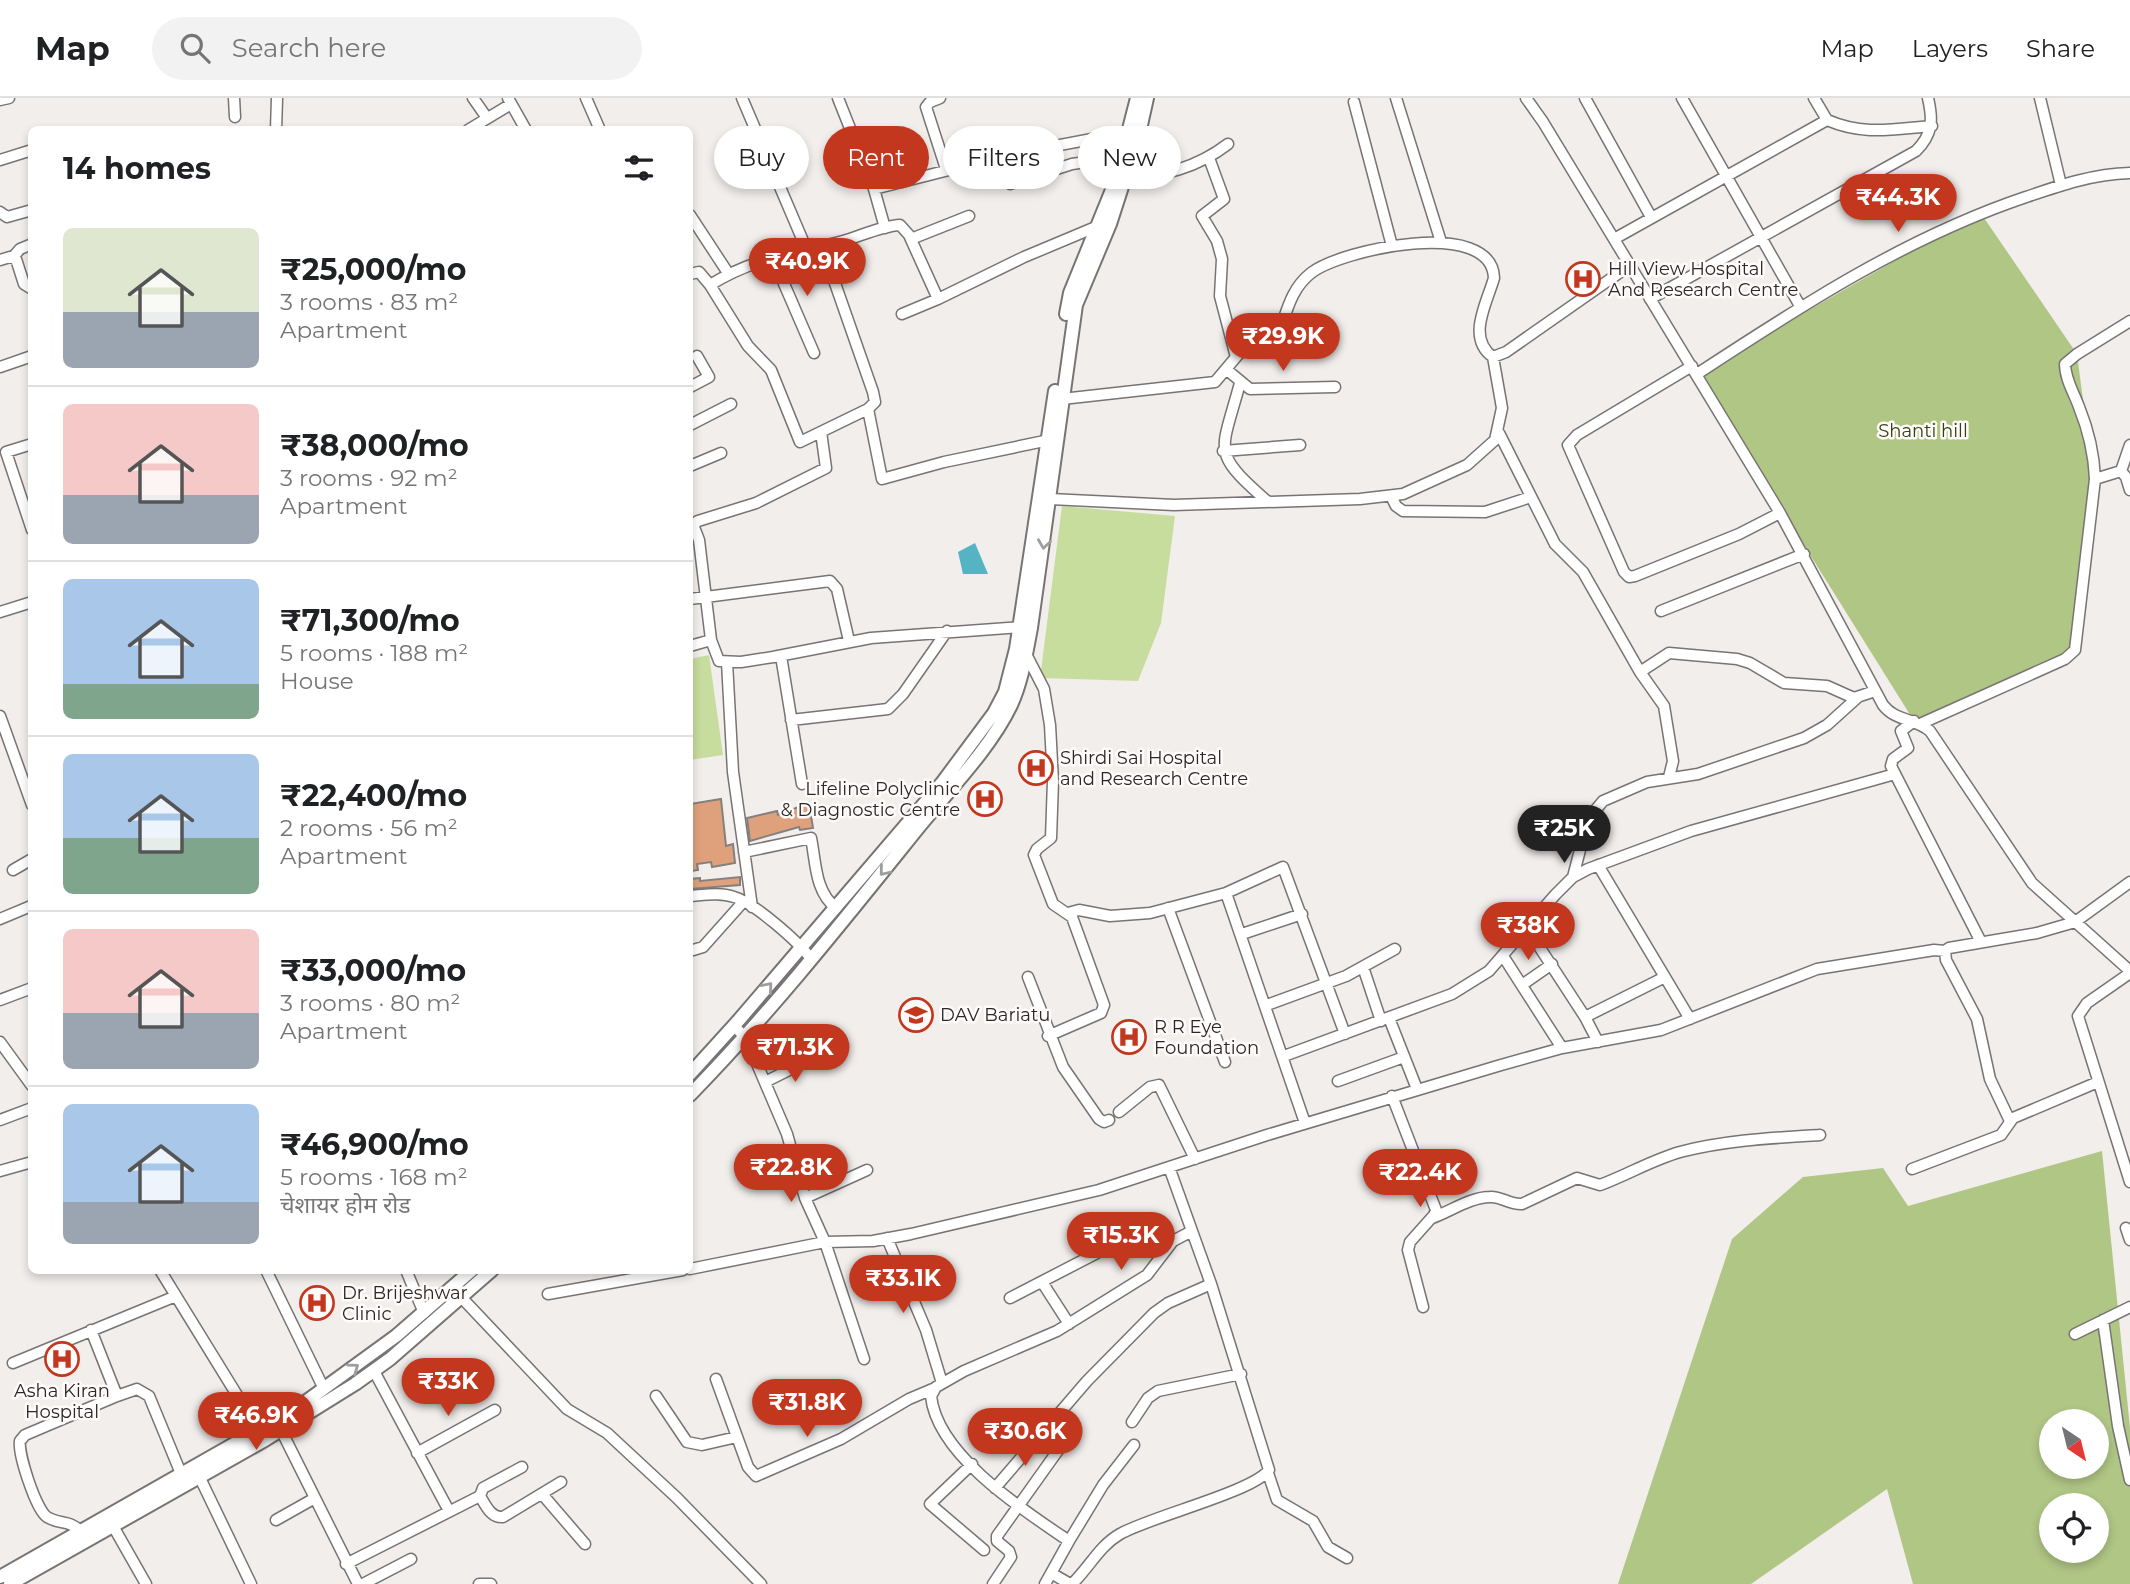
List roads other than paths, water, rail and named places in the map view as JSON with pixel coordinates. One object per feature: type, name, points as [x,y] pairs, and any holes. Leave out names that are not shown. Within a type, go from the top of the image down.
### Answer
[{"type":"main road","points":[[1130,126],[1137,98]]},
{"type":"main road","points":[[1141,126],[1147,98]]},
{"type":"main road","points":[[693,1071],[942,783],[988,722],[1005,692],[1020,627],[1052,440],[1070,293],[1111,189]]},
{"type":"main road","points":[[693,1092],[746,1038],[855,907],[998,727],[1017,689],[1026,654],[1050,499],[1052,440],[1062,400],[1076,305],[1110,224],[1120,189]]},
{"type":"main road","points":[[10,1584],[200,1478],[324,1390],[424,1313],[468,1274]]},
{"type":"main road","points":[[0,1577],[182,1476],[262,1435],[281,1430],[373,1371],[487,1274]]},
{"type":"street","points":[[0,100],[9,98]]},
{"type":"street","points":[[234,98],[235,117]]},
{"type":"street","points":[[276,126],[277,98]]},
{"type":"street","points":[[473,98],[486,118]]},
{"type":"street","points":[[586,98],[598,126]]},
{"type":"street","points":[[741,98],[806,248]]},
{"type":"street","points":[[838,98],[849,126]]},
{"type":"street","points":[[940,98],[926,107],[943,160]]},
{"type":"street","points":[[1396,98],[1441,242]]},
{"type":"street","points":[[1585,98],[1651,217]]},
{"type":"street","points":[[1682,98],[1800,306]]},
{"type":"street","points":[[1814,98],[1827,120],[1851,129],[1867,132],[1932,126]]},
{"type":"street","points":[[1650,299],[1916,151],[1925,142],[1932,126],[1928,98]]},
{"type":"street","points":[[2040,98],[2061,185]]},
{"type":"street","points":[[1528,99],[1780,513],[1889,713],[1917,722],[1930,731],[2032,883],[2130,972],[2079,1011],[2079,1022],[2130,1182]]},
{"type":"street","points":[[474,126],[509,101],[524,126]]},
{"type":"street","points":[[1354,102],[1392,246]]},
{"type":"street","points":[[1614,239],[1827,120]]},
{"type":"street","points":[[1181,167],[1209,158],[1228,144]]},
{"type":"street","points":[[0,160],[28,151]]},
{"type":"street","points":[[1209,158],[1224,199],[1202,216],[1216,237],[1223,259],[1220,296],[1236,358]]},
{"type":"street","points":[[1780,513],[1739,534],[1629,577],[1624,572],[1568,445],[1577,435],[1694,370],[1853,275],[1968,218],[2096,175],[2130,173]]},
{"type":"street","points":[[874,189],[885,228]]},
{"type":"street","points":[[0,212],[7,217],[28,211]]},
{"type":"street","points":[[911,239],[969,216]]},
{"type":"street","points":[[693,220],[728,273]]},
{"type":"street","points":[[710,285],[728,273],[772,256],[900,225],[911,239],[938,299]]},
{"type":"street","points":[[902,314],[1098,226]]},
{"type":"street","points":[[1062,400],[1128,390],[1215,382],[1246,348],[1275,343],[1291,298],[1314,271],[1334,260],[1392,246],[1441,242],[1484,256],[1493,269],[1494,278],[1479,335],[1483,348],[1493,357],[1501,393],[1499,433],[1555,544],[1583,572],[1640,672],[1664,706],[1673,761],[1669,777]]},
{"type":"street","points":[[0,260],[13,257],[20,249],[28,246]]},
{"type":"street","points":[[693,273],[697,271],[710,285],[748,346],[771,370],[800,442],[868,409],[875,402],[822,246]]},
{"type":"street","points":[[772,256],[814,353]]},
{"type":"street","points":[[13,257],[19,262],[24,285],[28,287]]},
{"type":"street","points":[[1493,357],[1501,356],[1629,266]]},
{"type":"street","points":[[1981,942],[1891,762],[1908,748],[1901,731],[2065,659],[2075,650],[2095,479],[2081,410],[2065,364],[2130,321]]},
{"type":"street","points":[[693,385],[709,377],[697,356]]},
{"type":"street","points":[[0,367],[28,357]]},
{"type":"street","points":[[1227,370],[1250,389],[1335,387]]},
{"type":"street","points":[[1240,383],[1223,451],[1231,469],[1268,502]]},
{"type":"street","points":[[693,423],[731,404]]},
{"type":"street","points":[[868,409],[881,479],[944,462],[1052,440]]},
{"type":"street","points":[[693,524],[756,503],[826,468],[821,432]]},
{"type":"street","points":[[1050,499],[1174,505],[1391,496],[1414,490],[1474,461],[1488,449],[1499,433]]},
{"type":"street","points":[[28,445],[3,453],[28,519]]},
{"type":"street","points":[[1223,451],[1300,445]]},
{"type":"street","points":[[2120,471],[2130,445]]},
{"type":"street","points":[[693,465],[721,453]]},
{"type":"street","points":[[2095,479],[2120,471]]},
{"type":"street","points":[[2120,471],[2126,477],[2130,490]]},
{"type":"street","points":[[1391,496],[1396,506],[1403,511],[1485,512],[1531,497]]},
{"type":"street","points":[[693,529],[699,540],[712,640],[717,658],[727,662],[781,656],[849,641],[1020,627]]},
{"type":"street","points":[[1661,611],[1804,554]]},
{"type":"street","points":[[693,599],[830,581],[837,589],[849,641]]},
{"type":"street","points":[[0,612],[28,603]]},
{"type":"street","points":[[792,720],[888,709],[903,694],[947,631]]},
{"type":"street","points":[[693,645],[712,640]]},
{"type":"street","points":[[1640,672],[1669,653],[1737,659],[1750,663],[1784,683],[1826,686],[1857,698]]},
{"type":"street","points":[[1026,654],[1044,689],[1052,753],[1051,838],[1036,850],[1034,855],[1053,904],[1068,913],[1104,1008],[1098,1015],[1048,1035]]},
{"type":"street","points":[[781,656],[802,784]]},
{"type":"street","points":[[727,662],[733,772],[748,904]]},
{"type":"street","points":[[1573,877],[1586,827],[1598,806],[1622,791],[1669,777],[1698,774],[1804,738],[1827,725],[1857,698],[1875,691]]},
{"type":"street","points":[[0,716],[28,794]]},
{"type":"street","points":[[1283,1056],[1452,994],[1471,984],[1503,956],[1573,877],[1598,865],[1691,831],[1895,774]]},
{"type":"street","points":[[744,852],[811,838],[820,890],[826,901],[835,908]]},
{"type":"street","points":[[13,870],[28,861]]},
{"type":"street","points":[[1598,865],[1690,1019]]},
{"type":"street","points":[[1068,913],[1079,910],[1101,915],[1125,916],[1168,908],[1226,893],[1283,867],[1345,1034]]},
{"type":"street","points":[[693,1268],[825,1242],[887,1238],[1099,1190],[1417,1089],[1562,1048],[1653,1032],[1817,969],[1921,952],[1945,951],[1949,948],[2037,933],[2075,922],[2130,882]]},
{"type":"street","points":[[1226,893],[1305,1123]]},
{"type":"street","points":[[693,896],[724,895],[748,904],[802,947],[811,958]]},
{"type":"street","points":[[845,897],[855,907]]},
{"type":"street","points":[[693,950],[703,947],[748,904]]},
{"type":"street","points":[[0,919],[28,908]]},
{"type":"street","points":[[1168,908],[1225,1062]]},
{"type":"street","points":[[1242,934],[1302,914]]},
{"type":"street","points":[[1527,928],[1552,964],[1598,1042]]},
{"type":"street","points":[[1266,1005],[1327,984],[1395,949]]},
{"type":"street","points":[[1945,951],[1946,960],[1977,1019],[1990,1079],[2010,1121]]},
{"type":"street","points":[[1503,956],[1562,1048]]},
{"type":"street","points":[[1522,985],[1552,964]]},
{"type":"street","points":[[1363,967],[1417,1089]]},
{"type":"street","points":[[1028,977],[1048,1035],[1074,1086],[1099,1119],[1104,1122],[1109,1120]]},
{"type":"street","points":[[1585,1017],[1665,977]]},
{"type":"street","points":[[0,1000],[28,990]]},
{"type":"street","points":[[734,1026],[746,1038],[787,1134],[805,1198],[825,1242],[864,1359]]},
{"type":"street","points":[[0,1042],[28,1080]]},
{"type":"street","points":[[1338,1081],[1404,1057]]},
{"type":"street","points":[[765,1082],[811,1059]]},
{"type":"street","points":[[1912,1169],[2001,1135],[2010,1121],[2098,1082]]},
{"type":"street","points":[[1119,1112],[1150,1087],[1159,1085],[1195,1158]]},
{"type":"street","points":[[1392,1097],[1435,1207],[1432,1218]]},
{"type":"street","points":[[0,1120],[28,1110]]},
{"type":"street","points":[[1423,1307],[1408,1250],[1410,1242],[1432,1218],[1485,1197],[1522,1204],[1577,1178],[1600,1185],[1651,1162],[1698,1148],[1740,1141],[1819,1135]]},
{"type":"street","points":[[0,1171],[28,1163]]},
{"type":"street","points":[[1169,1167],[1241,1374],[1277,1500],[1314,1521],[1328,1547],[1347,1558]]},
{"type":"street","points":[[805,1198],[867,1170]]},
{"type":"street","points":[[2126,1228],[2130,1240]]},
{"type":"street","points":[[716,1380],[750,1471],[754,1475],[760,1475],[841,1439],[909,1399],[981,1362],[1031,1344],[1069,1324],[1147,1275],[1173,1241],[1192,1231]]},
{"type":"street","points":[[887,1238],[926,1330],[939,1385],[931,1396],[939,1425],[995,1488],[1016,1506],[1069,1541]]},
{"type":"street","points":[[1010,1298],[1097,1253]]},
{"type":"street","points":[[162,1274],[262,1435]]},
{"type":"street","points":[[269,1274],[324,1390]]},
{"type":"street","points":[[408,1274],[424,1313]]},
{"type":"street","points":[[548,1294],[660,1274]]},
{"type":"street","points":[[1042,1282],[1069,1324]]},
{"type":"street","points":[[995,1488],[1087,1381],[1154,1313],[1167,1303],[1211,1284]]},
{"type":"street","points":[[13,1363],[176,1296]]},
{"type":"street","points":[[461,1297],[567,1409],[607,1433],[677,1498],[761,1584]]},
{"type":"street","points":[[2075,1334],[2130,1307]]},
{"type":"street","points":[[2102,1320],[2125,1432],[2130,1480]]},
{"type":"street","points":[[91,1330],[117,1396]]},
{"type":"street","points":[[373,1371],[449,1511]]},
{"type":"street","points":[[1132,1422],[1148,1398],[1158,1391],[1241,1374]]},
{"type":"street","points":[[81,1532],[70,1522],[50,1519],[38,1507],[19,1446],[25,1435],[137,1389],[149,1396],[182,1476]]},
{"type":"street","points":[[656,1396],[687,1442],[702,1445],[737,1437]]},
{"type":"street","points":[[416,1453],[495,1410]]},
{"type":"street","points":[[281,1430],[346,1564],[360,1584],[411,1559]]},
{"type":"street","points":[[1045,1584],[1103,1485],[1134,1445]]},
{"type":"street","points":[[993,1584],[1011,1557],[1009,1551],[996,1541],[997,1536],[1059,1449]]},
{"type":"street","points":[[972,1464],[930,1504],[984,1550]]},
{"type":"street","points":[[346,1564],[480,1496],[484,1488],[522,1466]]},
{"type":"street","points":[[1051,1573],[1071,1584],[1103,1546],[1120,1534],[1171,1512],[1222,1495],[1268,1473]]},
{"type":"street","points":[[200,1478],[251,1584]]},
{"type":"street","points":[[480,1496],[497,1517],[503,1517],[561,1482]]},
{"type":"street","points":[[542,1494],[585,1545]]},
{"type":"street","points":[[276,1521],[315,1498]]},
{"type":"street","points":[[113,1526],[146,1584]]},
{"type":"street","points":[[479,1584],[491,1584]]},
{"type":"water","points":[[975,543],[988,574],[963,574],[958,552]]},
{"type":"place","name":"Hill View Hospital And Research Centre","points":[[1583,279]]},
{"type":"place","name":"Shirdi Sai Hospital and Research Centre","points":[[1036,768]]},
{"type":"place","name":"Lifeline Polyclinic & Diagnostic Centre","points":[[985,799]]},
{"type":"place","name":"DAV Bariatu","points":[[916,1015]]},
{"type":"place","name":"R R Eye Foundation","points":[[1129,1037]]},
{"type":"place","name":"Dr. Brijeshwar Clinic","points":[[317,1303]]},
{"type":"place","name":"Asha Kiran Hospital","points":[[62,1359]]},
{"type":"park label","name":"Shanti hill","points":[[1923,431]]}]
